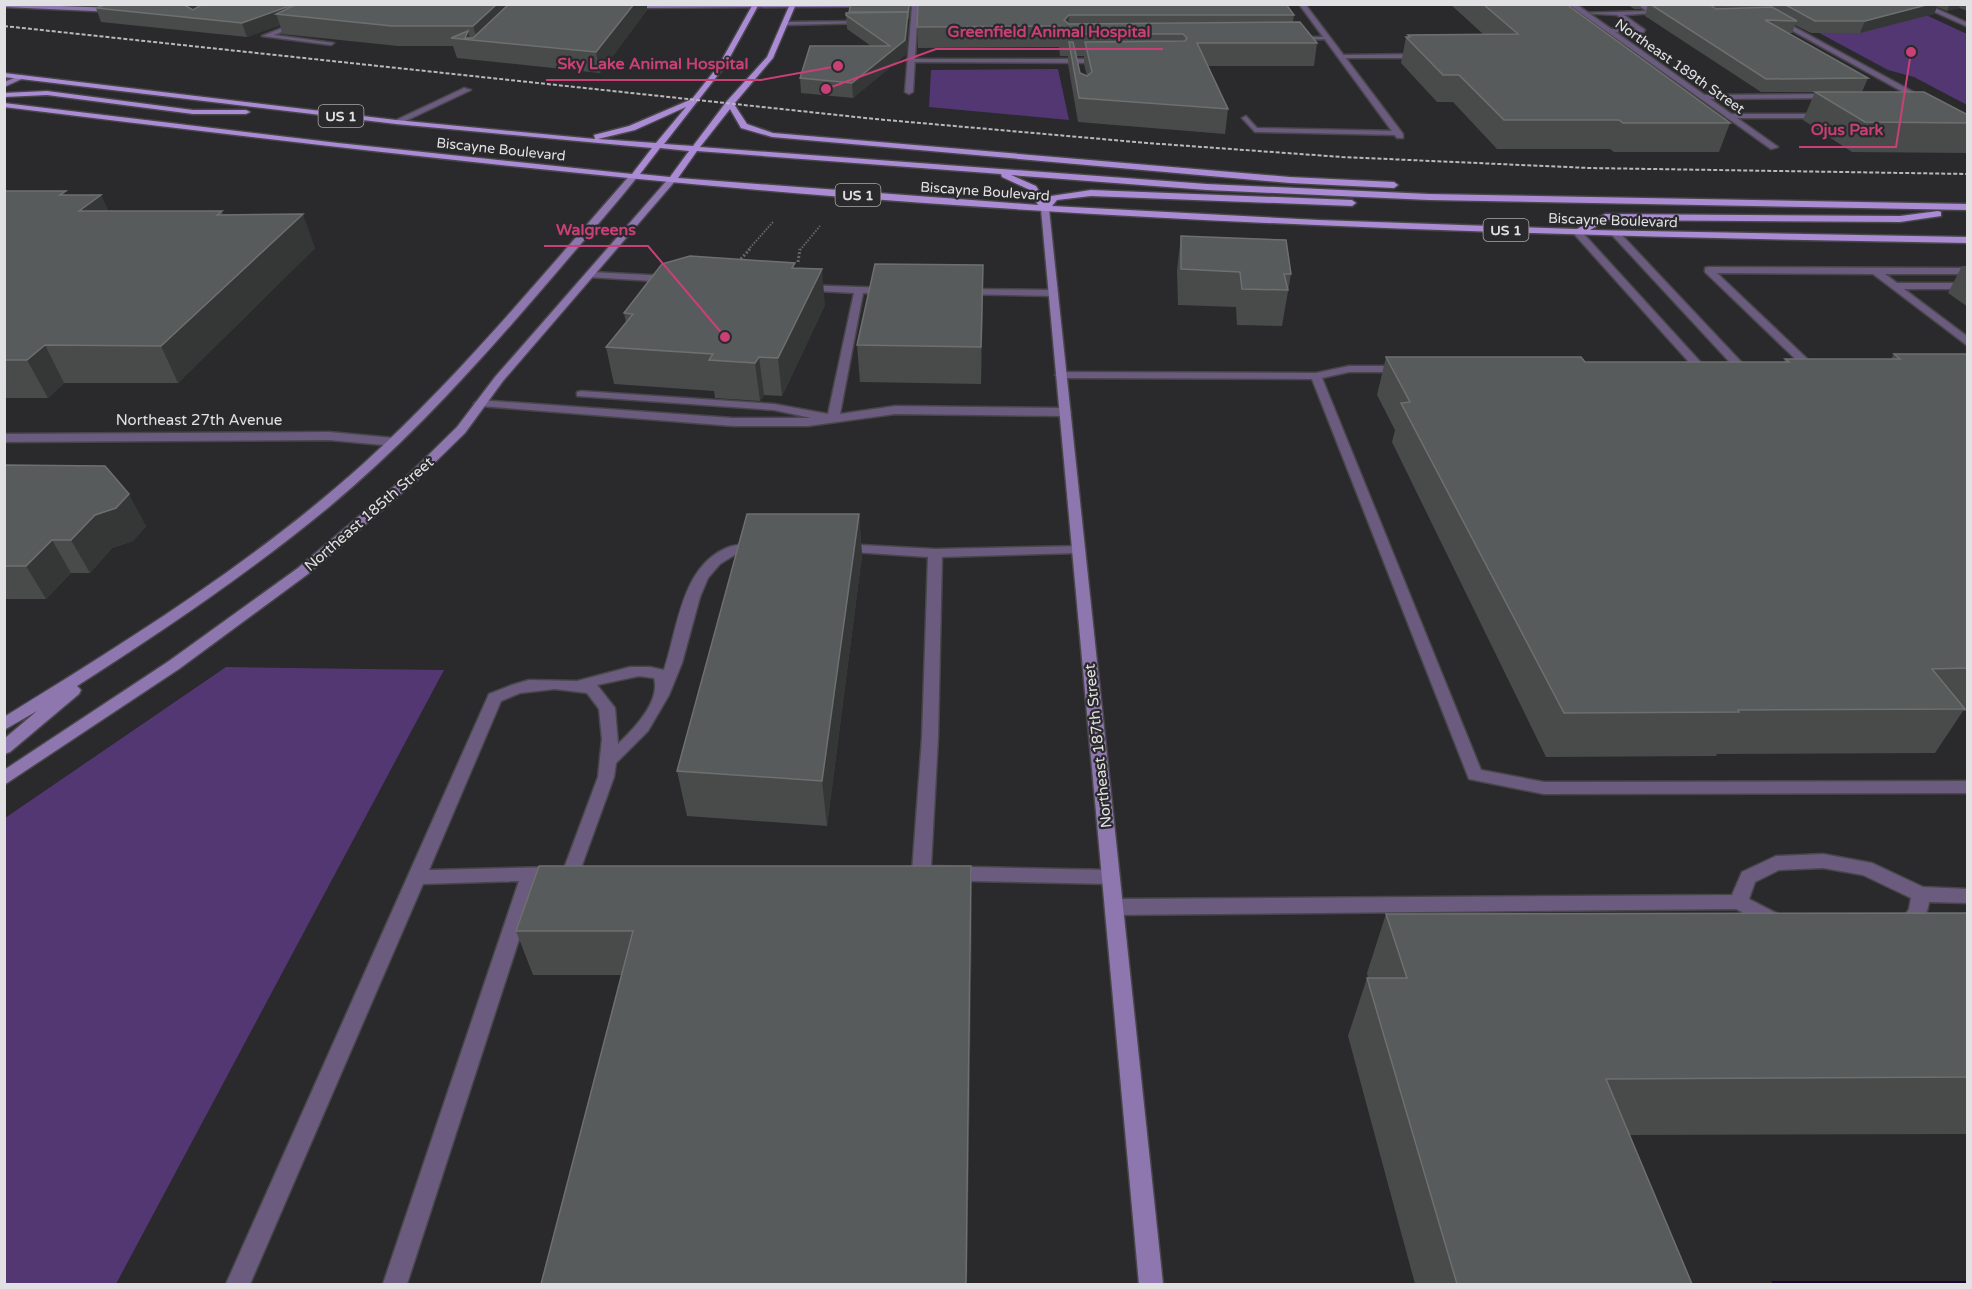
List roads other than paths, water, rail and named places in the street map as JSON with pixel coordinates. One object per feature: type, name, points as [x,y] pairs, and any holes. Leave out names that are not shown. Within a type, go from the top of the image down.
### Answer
[{"type":"main road","points":[[672,180],[730,103],[770,58],[793,5]]},
{"type":"main road","points":[[634,177],[660,147],[728,57],[755,6]]},
{"type":"main road","name":"Biscayne Boulevard","points":[[4,75],[396,122],[579,140],[1207,187],[1429,197],[1968,208]]},
{"type":"main road","points":[[4,94],[47,93],[193,112],[318,113]]},
{"type":"main road","points":[[579,140],[632,128],[695,100]]},
{"type":"main road","points":[[730,103],[741,123],[748,129],[785,136],[1290,180],[1515,192],[1640,202]]},
{"type":"main road","name":"Biscayne Boulevard","points":[[4,105],[305,142],[634,177],[1045,208],[1578,232],[1968,240]]},
{"type":"main road","points":[[997,172],[1033,188],[1045,208],[1054,198],[1091,193],[1340,203],[1429,197]]},
{"type":"main road","points":[[1578,232],[1605,217],[1900,219],[1968,208]]},
{"type":"street","points":[[56,9],[69,4]]},
{"type":"street","points":[[1246,118],[1255,130],[1398,134],[1302,4]]},
{"type":"street","name":"Northeast 189th Street","points":[[1571,4],[1774,147]]},
{"type":"street","points":[[1584,14],[1653,13],[1640,4]]},
{"type":"street","points":[[1747,4],[1936,106]]},
{"type":"street","points":[[1920,4],[1968,25]]},
{"type":"street","points":[[4,5],[56,9],[127,10]]},
{"type":"street","points":[[621,8],[793,5],[947,6]]},
{"type":"street","points":[[786,24],[831,21],[872,23],[876,6]]},
{"type":"street","points":[[909,92],[915,6]]},
{"type":"street","points":[[1609,31],[1643,31],[1618,13]]},
{"type":"street","points":[[859,16],[874,15]]},
{"type":"street","points":[[1759,17],[1770,17]]},
{"type":"street","points":[[304,21],[265,36],[331,43]]},
{"type":"street","points":[[903,23],[914,23]]},
{"type":"street","points":[[1283,40],[1327,39]]},
{"type":"street","points":[[1341,57],[1433,56]]},
{"type":"street","points":[[911,61],[1112,61]]},
{"type":"street","points":[[1077,61],[1079,70]]},
{"type":"street","points":[[4,86],[22,77]]},
{"type":"street","points":[[396,122],[467,90]]},
{"type":"street","points":[[1703,98],[1846,96]]},
{"type":"street","points":[[1893,96],[1917,96]]},
{"type":"street","points":[[1729,116],[1836,116]]},
{"type":"street","points":[[4,725],[124,648],[292,530],[394,442],[544,283],[634,177]]},
{"type":"street","name":"Northeast 185th Street","points":[[4,779],[174,665],[303,571],[421,470],[461,430],[480,403],[672,180]]},
{"type":"street","name":"Northeast 187th Street","points":[[1045,208],[1150,1284]]},
{"type":"street","points":[[1578,232],[1711,369]]},
{"type":"street","points":[[1615,233],[1748,369],[1683,369]]},
{"type":"street","points":[[1788,369],[1818,369],[1708,270],[1968,271]]},
{"type":"street","points":[[1875,270],[1968,343]]},
{"type":"street","points":[[591,275],[676,279]]},
{"type":"street","points":[[782,286],[894,291]]},
{"type":"street","points":[[1894,286],[1968,286]]},
{"type":"street","points":[[833,419],[853,314],[860,291]]},
{"type":"street","points":[[953,291],[1053,293]]},
{"type":"street","points":[[1061,375],[1316,376],[1349,369],[1417,369]]},
{"type":"street","points":[[1316,376],[1475,775],[1544,788],[1968,787]]},
{"type":"street","points":[[581,394],[774,406],[833,419]]},
{"type":"street","points":[[480,403],[733,422],[808,423],[895,410],[1065,412]]},
{"type":"street","name":"Northeast 27th Avenue","points":[[4,438],[328,436],[394,442]]},
{"type":"street","points":[[607,761],[628,746],[652,716],[663,692],[688,609],[704,572],[715,558],[727,552],[745,547],[766,547]]},
{"type":"street","points":[[832,548],[888,548],[935,553],[1078,549]]},
{"type":"street","points":[[921,873],[930,738],[935,553]]},
{"type":"street","points":[[4,748],[124,648]]},
{"type":"street","points":[[238,1284],[495,698],[509,688],[579,685],[622,672],[650,671],[660,674],[663,681],[663,692]]},
{"type":"street","points":[[571,874],[606,777],[610,739],[607,708],[592,689],[579,685]]},
{"type":"street","points":[[1738,902],[1748,877],[1776,862],[1823,861],[1866,868],[1921,894],[1968,896]]},
{"type":"street","points":[[897,873],[1111,877]]},
{"type":"street","points":[[395,1284],[531,874]]},
{"type":"street","points":[[417,877],[594,874]]},
{"type":"street","points":[[1887,933],[1910,926],[1918,911],[1921,894]]},
{"type":"street","points":[[1114,907],[1738,902],[1772,921],[1792,926]]},
{"type":"railway","points":[[4,26],[875,119],[1147,143],[1342,157],[1589,168],[1968,174]]},
{"type":"place","name":"Ojus Park","points":[[1911,52]]},
{"type":"place","name":"Sky Lake Animal Hospital","points":[[838,66]]},
{"type":"place","name":"Greenfield Animal Hospital","points":[[826,89]]},
{"type":"place","name":"Walgreens","points":[[725,337]]}]
